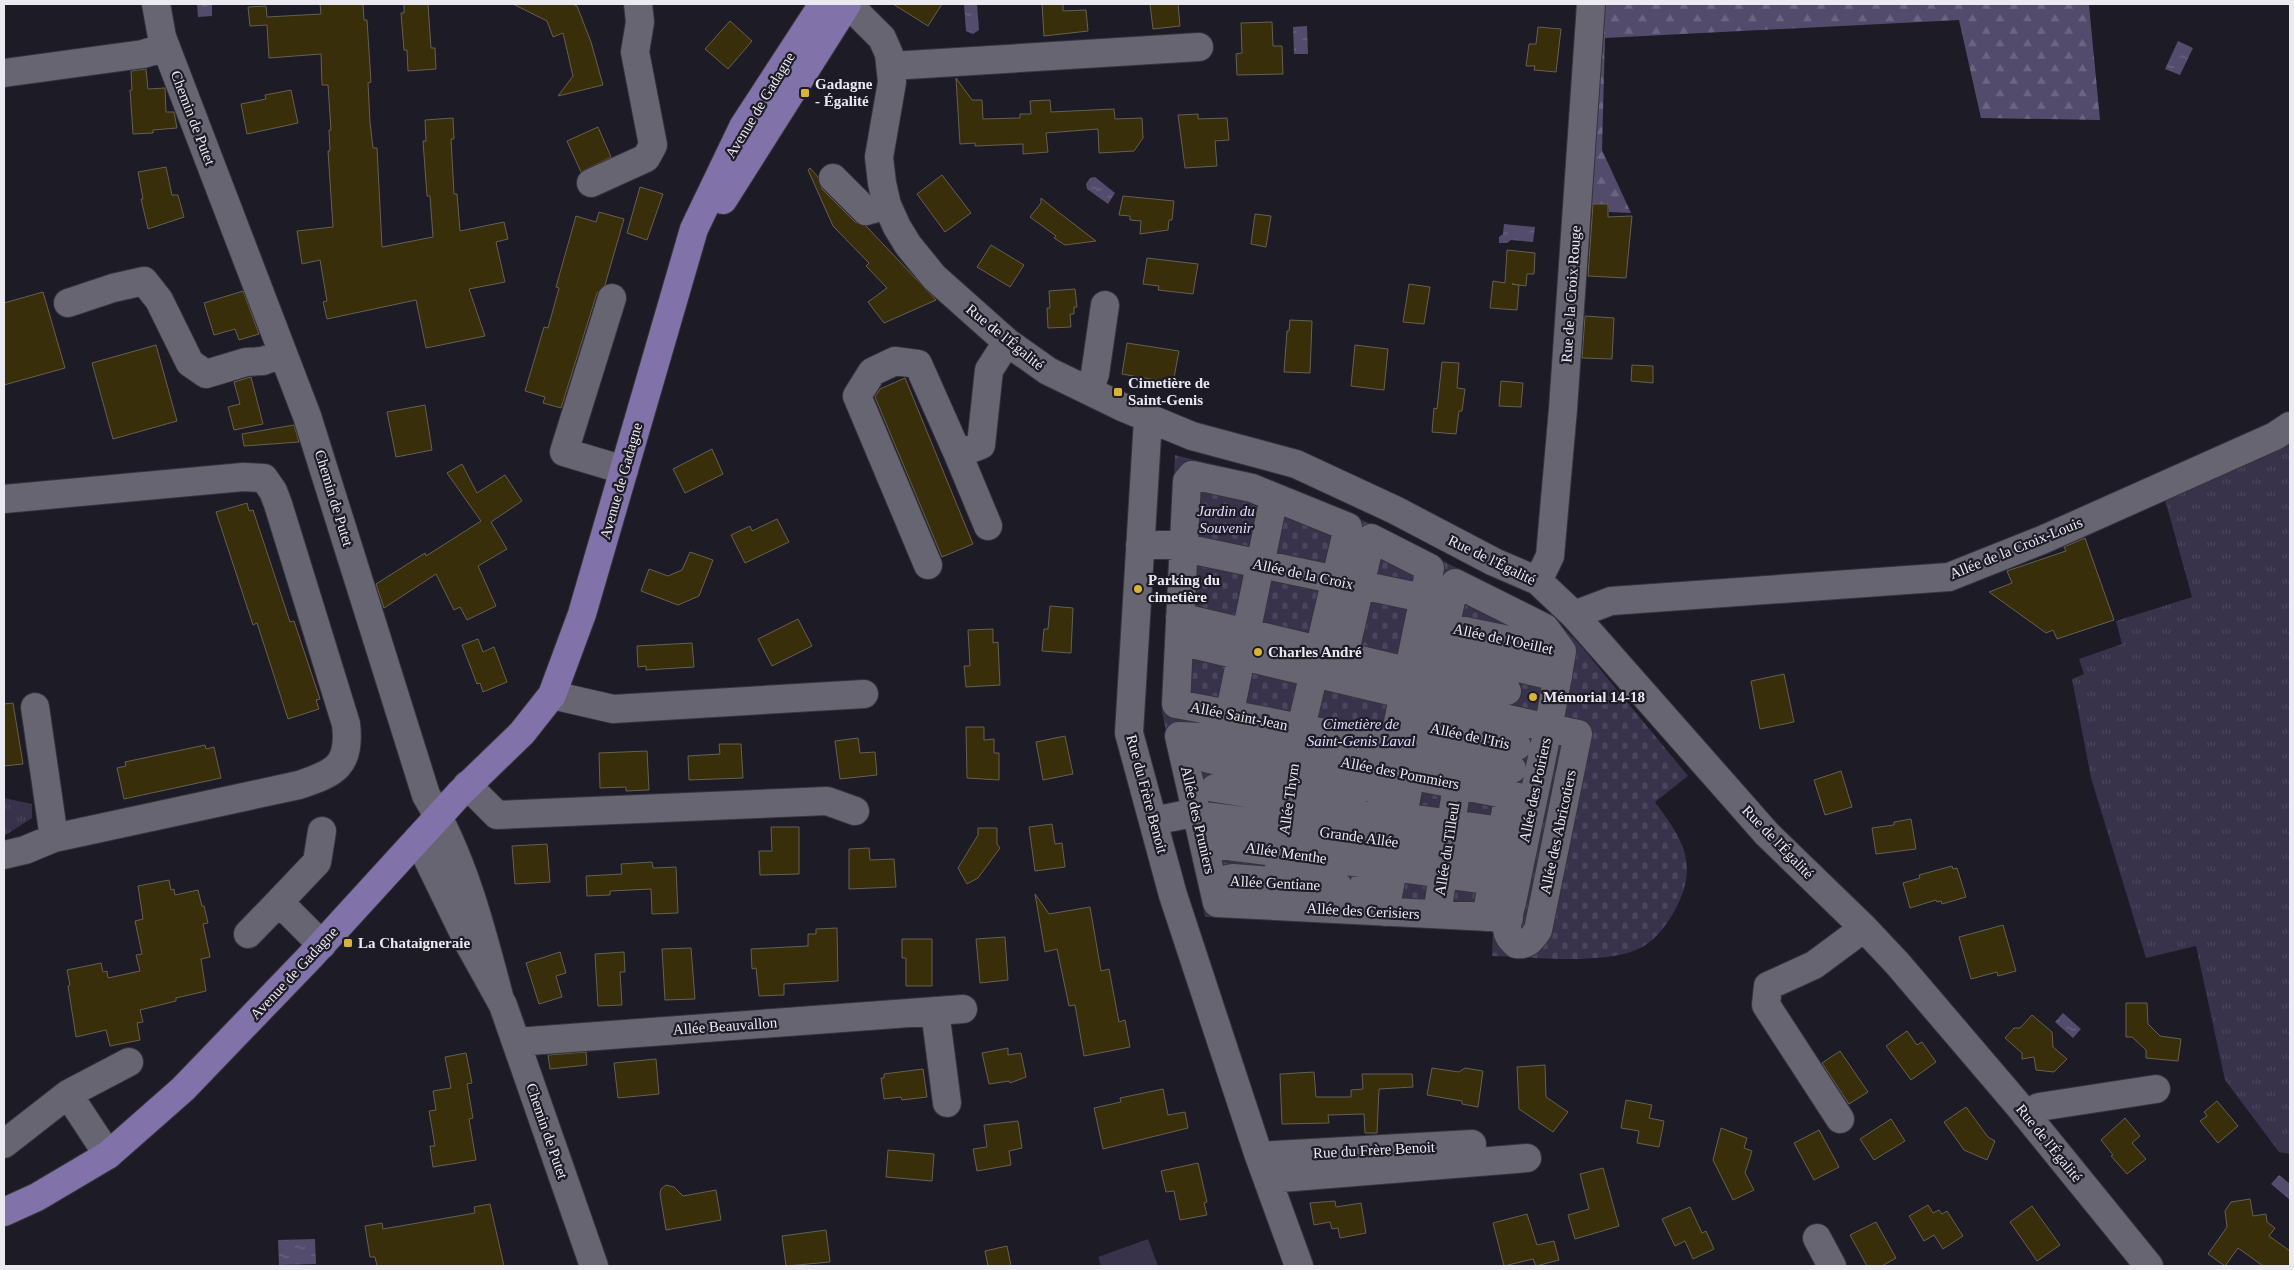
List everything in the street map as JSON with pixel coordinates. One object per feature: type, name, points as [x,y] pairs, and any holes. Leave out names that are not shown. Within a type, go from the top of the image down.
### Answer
[{"type":"main road","name":"Avenue de Gadagne","points":[[4,1212],[37,1197],[108,1155],[184,1089],[322,945],[468,785],[522,734],[552,695],[582,614],[685,266],[694,229],[725,161],[743,127],[823,4]]},
{"type":"main road","name":"Avenue de Gadagne","points":[[685,266],[726,195],[847,4]]},
{"type":"street","name":"Chemin de Putet","points":[[156,4],[166,47],[283,353],[322,461],[426,795],[448,834],[468,889],[499,996],[594,1266]]},
{"type":"street","points":[[591,183],[646,158],[653,144],[635,52],[640,22],[638,4]]},
{"type":"street","name":"Rue de l'Égalité","points":[[847,4],[868,21],[882,38],[891,66],[891,96],[885,116],[879,157],[887,205],[908,245],[934,277],[1007,342],[1048,371],[1148,419],[1192,436],[1296,464],[1394,510],[1494,562],[1538,581],[1569,610],[1767,834],[1864,928],[1897,963],[2149,1266]]},
{"type":"street","name":"Rue de la Croix Rouge","points":[[1538,581],[1550,556],[1563,409],[1591,4]]},
{"type":"street","points":[[4,73],[143,54],[166,47]]},
{"type":"street","points":[[891,66],[1199,47]]},
{"type":"street","points":[[832,178],[866,211],[887,205]]},
{"type":"street","points":[[68,303],[113,288],[144,281],[159,300],[190,363],[206,374],[246,362],[263,361],[283,353]]},
{"type":"street","points":[[612,298],[564,452],[624,470]]},
{"type":"street","points":[[1088,390],[1095,374],[1105,304]]},
{"type":"street","points":[[958,454],[981,445],[989,370],[1007,342]]},
{"type":"street","points":[[928,565],[857,396],[872,372],[895,361],[918,364],[988,526]]},
{"type":"street","name":"Rue du Frère Benoit","points":[[1148,419],[1129,733],[1173,895],[1263,1168],[1299,1266]]},
{"type":"street","name":"Allée de la Croix-Louis","points":[[1569,610],[1611,601],[1949,577],[2042,540],[2275,436],[2290,426]]},
{"type":"street","points":[[1382,821],[1405,683],[1430,568],[1360,533],[1252,488],[1192,475],[1187,481],[1180,629],[1326,660],[1405,683]]},
{"type":"street","points":[[4,499],[242,477],[264,478],[273,491],[278,504],[346,724],[348,743],[342,761],[328,775],[299,785],[54,838],[25,850],[4,855]]},
{"type":"street","points":[[1202,800],[1209,737],[1244,644],[1274,497]]},
{"type":"street","name":"Allée Thym","points":[[1276,894],[1294,764],[1348,583],[1360,533]]},
{"type":"street","name":"Allée de la Croix","points":[[1140,545],[1170,545],[1423,598]]},
{"type":"street","points":[[1382,821],[1439,651],[1455,583],[1545,628],[1560,664],[1510,679],[1439,651]]},
{"type":"street","points":[[1545,628],[1569,610]]},
{"type":"street","name":"Allée Saint-Jean","points":[[1180,629],[1176,704],[1209,737]]},
{"type":"street","name":"Allée de l'Oeillet","points":[[1439,651],[1560,664]]},
{"type":"street","name":"Allée des Poiriers","points":[[1508,825],[1560,664]]},
{"type":"street","points":[[1508,825],[1510,679]]},
{"type":"street","points":[[552,695],[613,709],[864,694]]},
{"type":"street","points":[[35,707],[54,838]]},
{"type":"street","name":"Allée des Abricotiers","points":[[1578,734],[1538,930],[1532,939],[1522,945],[1516,944],[1509,937],[1508,825],[1578,734]]},
{"type":"street","name":"Allée des Pommiers","points":[[1209,737],[1294,764],[1382,821],[1447,850],[1508,825],[1533,800]]},
{"type":"street","name":"Allée des Pruniers","points":[[1209,737],[1202,800],[1204,843],[1215,893]]},
{"type":"street","points":[[1153,821],[1183,815],[1202,800],[1294,764],[1382,821],[1447,850],[1508,825]]},
{"type":"street","points":[[468,785],[497,815],[827,801],[855,811]]},
{"type":"street","name":"Grande Allée","points":[[1202,800],[1283,839],[1382,821]]},
{"type":"street","name":"Allée des Poiriers","points":[[1508,825],[1533,800]]},
{"type":"street","name":"Allée des Poiriers","points":[[1508,825],[1533,800]]},
{"type":"street","points":[[1382,821],[1508,825]]},
{"type":"street","points":[[1382,821],[1508,825]]},
{"type":"street","points":[[1382,821],[1447,850],[1508,825]]},
{"type":"street","name":"Allée des Cerisiers","points":[[1215,893],[1276,894],[1382,821],[1447,850],[1508,825]]},
{"type":"street","points":[[248,934],[317,862],[322,831]]},
{"type":"street","name":"Chemin de Putet","points":[[418,839],[468,942],[499,996]]},
{"type":"street","name":"Allée Menthe","points":[[1204,843],[1283,839]]},
{"type":"street","points":[[279,902],[322,945]]},
{"type":"street","points":[[1840,1119],[1766,1005],[1768,986],[1814,965],[1864,928]]},
{"type":"street","name":"Allée Beauvallon","points":[[516,1042],[963,1009]]},
{"type":"street","points":[[935,1011],[947,1103]]},
{"type":"street","points":[[4,1144],[68,1094],[129,1062]]},
{"type":"street","points":[[2022,1111],[2144,1084]]},
{"type":"street","points":[[68,1094],[108,1155]]},
{"type":"street","name":"Rue du Frère Benoit","points":[[1263,1168],[1488,1143]]},
{"type":"street","points":[[1263,1168],[1527,1158]]},
{"type":"street","points":[[1817,1238],[1832,1266]]},
{"type":"green space","points":[[1597,4],[2089,5],[2100,120],[1981,118],[1959,20],[1605,38],[1602,150],[1631,213],[1609,212],[1608,204],[1589,205]]},
{"type":"green space","points":[[2290,440],[2290,1154],[2279,1152],[2225,1080],[2196,946],[2146,958],[2091,778],[2072,679],[2084,674],[2079,659],[2122,644],[2116,621],[2192,597],[2164,496]]},
{"type":"green space","name":"Cimetière de Saint-Genis Laval","points":[[1175,455],[1258,476],[1369,523],[1554,618],[1581,646],[1688,776],[1655,802],[1672,826],[1684,849],[1687,873],[1679,902],[1667,923],[1650,942],[1636,950],[1621,955],[1585,959],[1492,956],[1493,929],[1205,917],[1162,712]]},
{"type":"green space","points":[[4,798],[32,804],[32,818],[4,836]]},
{"type":"green space","points":[[1148,1239],[1158,1266],[1101,1266],[1098,1257]]},
{"type":"water","points":[[197,4],[212,4],[212,16],[198,17]]},
{"type":"water","points":[[964,4],[977,4],[979,30],[973,34],[966,31]]},
{"type":"water","points":[[1307,26],[1308,54],[1294,54],[1293,27]]},
{"type":"water","points":[[2178,41],[2193,48],[2180,75],[2165,69]]},
{"type":"water","points":[[1095,177],[1115,193],[1108,204],[1087,189],[1086,184],[1090,178]]},
{"type":"water","points":[[1504,224],[1535,227],[1533,242],[1511,240],[1507,243],[1499,243],[1499,237],[1503,234]]},
{"type":"water","points":[[2063,1013],[2081,1029],[2073,1038],[2055,1022]]},
{"type":"water","points":[[2279,1175],[2290,1184],[2290,1200],[2271,1184]]},
{"type":"water","points":[[315,1239],[316,1264],[279,1265],[278,1240]]},
{"type":"building","points":[[320,4],[363,4],[364,20],[367,20],[371,82],[368,83],[370,122],[373,148],[377,148],[382,247],[433,237],[430,196],[427,196],[423,141],[426,141],[425,120],[453,118],[454,139],[451,139],[454,194],[457,194],[460,231],[504,222],[508,239],[496,242],[505,282],[469,289],[485,336],[426,348],[416,300],[327,319],[323,302],[327,301],[320,260],[302,264],[297,231],[333,227],[328,151],[330,151],[329,130],[331,130],[328,85],[322,85],[321,54],[269,58],[267,25],[250,26],[248,7],[266,6],[267,17],[321,14]]},
{"type":"building","points":[[404,4],[428,4],[431,48],[435,48],[436,69],[408,71],[407,50],[404,50],[401,13],[404,13]]},
{"type":"building","points":[[513,4],[572,4],[577,6],[591,42],[603,85],[558,96],[573,76],[563,33],[553,37],[547,21]]},
{"type":"building","points":[[893,4],[942,4],[928,26]]},
{"type":"building","points":[[1042,4],[1063,4],[1063,11],[1086,10],[1088,31],[1044,36]]},
{"type":"building","points":[[1150,4],[1178,4],[1180,26],[1153,29]]},
{"type":"building","points":[[730,21],[752,41],[728,69],[705,49]]},
{"type":"building","points":[[1272,22],[1273,46],[1282,46],[1283,74],[1237,75],[1236,54],[1242,53],[1241,23]]},
{"type":"building","points":[[1538,27],[1561,29],[1556,72],[1534,70],[1535,66],[1526,66],[1529,44],[1536,44]]},
{"type":"building","points":[[146,69],[148,89],[165,88],[166,112],[174,112],[177,128],[153,130],[153,133],[133,134],[130,90],[132,90],[131,71]]},
{"type":"building","points":[[956,78],[972,100],[982,100],[983,119],[1020,118],[1020,114],[1031,114],[1030,101],[1050,100],[1051,112],[1114,109],[1115,119],[1142,118],[1143,138],[1134,151],[1099,153],[1098,129],[1046,133],[1048,152],[1023,154],[1023,144],[975,146],[975,143],[960,144]]},
{"type":"building","points":[[291,90],[298,123],[247,134],[241,104],[266,99],[265,95]]},
{"type":"building","points":[[1198,114],[1198,119],[1227,118],[1229,140],[1215,141],[1217,166],[1185,168],[1178,115]]},
{"type":"building","points":[[598,127],[611,157],[581,172],[567,141]]},
{"type":"building","points":[[166,167],[172,195],[178,195],[184,217],[148,229],[141,199],[143,199],[138,172]]},
{"type":"building","points":[[810,168],[818,177],[822,189],[855,222],[866,226],[936,300],[884,323],[868,302],[887,288],[866,266],[869,263],[833,226],[808,170]]},
{"type":"building","points":[[942,175],[971,213],[945,232],[917,194]]},
{"type":"building","points":[[640,187],[663,194],[647,240],[627,233]]},
{"type":"building","points":[[1123,196],[1174,201],[1172,220],[1169,220],[1168,230],[1140,234],[1141,221],[1130,220],[1130,216],[1119,215]]},
{"type":"building","points":[[1041,198],[1096,241],[1065,245],[1054,238],[1056,236],[1030,217],[1041,203]]},
{"type":"building","points":[[1593,204],[1608,204],[1608,217],[1632,216],[1626,278],[1588,276]]},
{"type":"building","points":[[599,212],[624,219],[605,285],[597,293],[561,408],[543,403],[545,397],[525,391],[544,327],[548,328],[559,288],[556,287],[576,216],[596,222]]},
{"type":"building","points":[[1255,214],[1271,216],[1266,247],[1251,244]]},
{"type":"building","points":[[991,245],[1024,265],[1010,287],[977,267]]},
{"type":"building","points":[[1507,250],[1535,253],[1534,274],[1527,274],[1526,286],[1519,285],[1517,310],[1490,308],[1493,281],[1505,283]]},
{"type":"building","points":[[1147,258],[1198,264],[1193,294],[1158,290],[1159,286],[1143,284]]},
{"type":"building","points":[[1409,284],[1430,287],[1424,324],[1403,322]]},
{"type":"building","points":[[1075,289],[1077,307],[1074,307],[1074,314],[1070,314],[1071,327],[1048,328],[1047,308],[1050,308],[1049,291]]},
{"type":"building","points":[[243,291],[259,334],[239,340],[235,329],[214,335],[204,303]]},
{"type":"building","points":[[43,292],[65,368],[4,385],[4,303]]},
{"type":"building","points":[[1585,316],[1614,318],[1612,359],[1582,358]]},
{"type":"building","points":[[1290,320],[1312,321],[1310,373],[1284,372],[1287,331],[1289,331]]},
{"type":"building","points":[[1127,343],[1179,351],[1173,383],[1122,374]]},
{"type":"building","points":[[156,345],[177,421],[113,439],[92,363]]},
{"type":"building","points":[[1355,345],[1388,349],[1384,390],[1351,386]]},
{"type":"building","points":[[1442,362],[1459,363],[1457,388],[1465,389],[1462,411],[1459,411],[1456,434],[1432,432],[1434,408],[1437,409]]},
{"type":"building","points":[[1632,365],[1653,366],[1653,383],[1631,381]]},
{"type":"building","points":[[251,377],[263,424],[234,430],[228,407],[240,404],[234,382]]},
{"type":"building","points":[[905,378],[973,544],[942,557],[875,397],[880,389]]},
{"type":"building","points":[[1501,381],[1523,383],[1521,407],[1499,406]]},
{"type":"building","points":[[425,405],[432,450],[396,457],[387,412]]},
{"type":"building","points":[[294,425],[299,442],[244,446],[242,434]]},
{"type":"building","points":[[712,449],[723,474],[685,493],[673,469]]},
{"type":"building","points":[[462,464],[477,493],[505,475],[522,501],[491,522],[507,549],[478,566],[496,606],[467,620],[460,607],[454,610],[436,574],[384,608],[376,584],[425,553],[426,556],[481,521],[447,473]]},
{"type":"building","points":[[247,503],[249,511],[253,510],[290,622],[294,621],[320,699],[316,700],[319,709],[288,719],[257,623],[253,625],[216,512]]},
{"type":"building","points":[[777,519],[789,542],[745,563],[731,535],[750,526],[752,531]]},
{"type":"building","points":[[2085,538],[2114,620],[2057,639],[2053,630],[2046,633],[1989,592],[2012,583],[2007,571],[2066,551],[2064,547]]},
{"type":"building","points":[[690,552],[713,560],[699,596],[678,605],[641,591],[649,569],[668,576],[682,570]]},
{"type":"building","points":[[1050,606],[1073,608],[1071,653],[1042,651],[1044,629],[1048,629]]},
{"type":"building","points":[[798,619],[812,646],[772,666],[758,639]]},
{"type":"building","points":[[993,629],[993,643],[998,642],[1000,685],[966,687],[964,666],[970,666],[968,630]]},
{"type":"building","points":[[478,639],[483,652],[494,647],[507,682],[483,692],[480,683],[477,684],[462,645]]},
{"type":"building","points":[[692,643],[694,667],[646,670],[646,666],[638,667],[637,646]]},
{"type":"building","points":[[1784,674],[1794,722],[1760,729],[1751,681]]},
{"type":"building","points":[[13,703],[23,764],[4,766],[4,704]]},
{"type":"building","points":[[966,727],[984,727],[984,740],[994,739],[994,753],[999,753],[999,780],[967,778]]},
{"type":"building","points":[[1065,736],[1073,774],[1043,780],[1036,742]]},
{"type":"building","points":[[858,738],[860,753],[875,752],[877,775],[840,779],[835,741]]},
{"type":"building","points":[[719,744],[741,744],[743,778],[689,780],[688,756],[720,754]]},
{"type":"building","points":[[205,745],[206,749],[214,747],[221,778],[124,799],[117,768],[126,766],[125,762]]},
{"type":"building","points":[[647,751],[649,790],[626,791],[626,787],[600,788],[599,753]]},
{"type":"building","points":[[1841,771],[1852,807],[1825,815],[1814,780]]},
{"type":"building","points":[[1911,819],[1916,849],[1876,854],[1872,828],[1894,825],[1894,822]]},
{"type":"building","points":[[1052,824],[1055,844],[1062,843],[1065,867],[1035,871],[1029,827]]},
{"type":"building","points":[[771,827],[799,827],[799,874],[760,875],[759,851],[772,851]]},
{"type":"building","points":[[978,828],[997,828],[997,844],[1000,848],[978,878],[967,884],[958,868],[978,835]]},
{"type":"building","points":[[547,844],[550,882],[515,884],[512,846]]},
{"type":"building","points":[[869,848],[870,860],[894,859],[896,887],[849,889],[849,849]]},
{"type":"building","points":[[652,862],[653,868],[676,867],[678,913],[652,914],[651,889],[610,891],[610,895],[587,896],[586,876],[622,874],[621,864]]},
{"type":"building","points":[[1952,866],[1953,869],[1957,868],[1966,897],[1942,904],[1941,901],[1937,902],[1936,900],[1910,908],[1903,883],[1920,878],[1919,875]]},
{"type":"building","points":[[169,880],[171,890],[174,889],[175,895],[198,890],[202,906],[204,906],[208,923],[203,924],[210,957],[201,959],[206,991],[176,998],[176,1001],[140,1010],[143,1022],[137,1023],[140,1040],[110,1046],[106,1030],[76,1037],[67,970],[101,963],[103,972],[107,971],[108,978],[140,971],[136,955],[142,954],[135,921],[143,919],[138,886]]},
{"type":"building","points":[[1035,894],[1049,914],[1090,907],[1101,971],[1109,969],[1119,1022],[1125,1020],[1130,1047],[1084,1056],[1075,1005],[1069,1006],[1057,949],[1045,952]]},
{"type":"building","points":[[2003,925],[2016,971],[1998,976],[1997,972],[1971,979],[1959,937]]},
{"type":"building","points":[[837,928],[838,981],[784,984],[784,995],[759,996],[756,968],[752,969],[751,949],[808,946],[808,934],[816,934],[816,929]]},
{"type":"building","points":[[1005,937],[1008,980],[980,983],[976,939]]},
{"type":"building","points":[[902,939],[932,939],[932,986],[906,986],[906,958],[902,958]]},
{"type":"building","points":[[691,948],[695,999],[665,1000],[662,949]]},
{"type":"building","points":[[560,952],[566,973],[556,976],[562,997],[539,1004],[526,963]]},
{"type":"building","points":[[624,952],[625,972],[620,972],[622,1005],[598,1006],[595,954]]},
{"type":"building","points":[[2126,1003],[2147,1003],[2148,1024],[2160,1036],[2181,1039],[2178,1061],[2146,1058],[2146,1050],[2132,1037],[2126,1037]]},
{"type":"building","points":[[2032,1015],[2052,1032],[2053,1047],[2067,1059],[2054,1072],[2036,1070],[2034,1057],[2022,1059],[2022,1053],[2005,1038],[2014,1028],[2020,1028]]},
{"type":"building","points":[[1907,1031],[1917,1045],[1922,1042],[1936,1062],[1911,1080],[1886,1046]]},
{"type":"building","points":[[1008,1048],[1008,1055],[1021,1053],[1026,1077],[1010,1083],[1009,1081],[989,1084],[982,1053]]},
{"type":"building","points":[[1840,1051],[1868,1092],[1849,1104],[1822,1063]]},
{"type":"building","points":[[586,1052],[587,1065],[550,1069],[548,1055]]},
{"type":"building","points":[[466,1053],[472,1083],[467,1084],[473,1118],[469,1119],[476,1160],[433,1167],[430,1146],[435,1146],[429,1111],[436,1110],[433,1091],[451,1088],[445,1057]]},
{"type":"building","points":[[656,1059],[659,1094],[618,1098],[614,1063]]},
{"type":"building","points":[[1545,1065],[1546,1097],[1568,1112],[1553,1132],[1519,1109],[1517,1067]]},
{"type":"building","points":[[1432,1068],[1459,1072],[1465,1068],[1483,1071],[1478,1107],[1462,1104],[1462,1101],[1427,1095]]},
{"type":"building","points":[[923,1069],[927,1097],[902,1100],[901,1097],[884,1099],[881,1078],[884,1078],[884,1074]]},
{"type":"building","points":[[1314,1072],[1316,1097],[1351,1097],[1351,1090],[1363,1089],[1362,1074],[1412,1074],[1413,1087],[1379,1089],[1377,1133],[1365,1133],[1364,1114],[1328,1115],[1329,1123],[1282,1124],[1280,1074]]},
{"type":"building","points":[[1163,1089],[1168,1115],[1185,1112],[1188,1128],[1103,1149],[1094,1108],[1121,1102],[1120,1098]]},
{"type":"building","points":[[1626,1100],[1652,1105],[1649,1118],[1664,1121],[1659,1147],[1637,1143],[1639,1131],[1621,1128]]},
{"type":"building","points":[[2217,1101],[2238,1126],[2218,1143],[2200,1121],[2207,1116],[2204,1112]]},
{"type":"building","points":[[1966,1107],[1988,1137],[1995,1141],[1987,1160],[1964,1150],[1944,1122]]},
{"type":"building","points":[[2125,1118],[2140,1136],[2132,1143],[2146,1159],[2127,1174],[2111,1156],[2113,1155],[2101,1140]]},
{"type":"building","points":[[1891,1119],[1905,1141],[1874,1160],[1860,1139]]},
{"type":"building","points":[[1018,1121],[1022,1148],[1009,1151],[1011,1165],[977,1171],[973,1149],[987,1147],[984,1125]]},
{"type":"building","points":[[1721,1128],[1747,1138],[1744,1148],[1752,1151],[1745,1173],[1754,1190],[1733,1200],[1713,1160]]},
{"type":"building","points":[[1819,1130],[1839,1167],[1814,1180],[1794,1143]]},
{"type":"building","points":[[888,1150],[934,1154],[932,1181],[886,1177]]},
{"type":"building","points":[[1198,1163],[1207,1202],[1204,1203],[1207,1215],[1180,1220],[1174,1191],[1166,1192],[1161,1171]]},
{"type":"building","points":[[1603,1168],[1619,1226],[1575,1239],[1568,1215],[1589,1209],[1580,1174]]},
{"type":"building","points":[[666,1185],[674,1187],[683,1196],[716,1190],[721,1220],[666,1230],[660,1194],[661,1189]]},
{"type":"building","points":[[2250,1199],[2253,1216],[2266,1214],[2267,1222],[2275,1228],[2269,1236],[2290,1251],[2290,1266],[2263,1266],[2238,1248],[2225,1266],[2208,1254],[2227,1227],[2225,1211],[2231,1202]]},
{"type":"building","points":[[1335,1201],[1336,1207],[1361,1203],[1366,1233],[1340,1238],[1338,1228],[1332,1229],[1330,1222],[1314,1225],[1310,1203]]},
{"type":"building","points":[[490,1204],[504,1266],[377,1266],[375,1257],[370,1257],[365,1226],[382,1223],[383,1229],[475,1213],[474,1207]]},
{"type":"building","points":[[1928,1205],[1933,1213],[1939,1210],[1942,1214],[1947,1211],[1963,1236],[1943,1249],[1934,1235],[1924,1241],[1909,1216]]},
{"type":"building","points":[[2032,1206],[2060,1245],[2037,1261],[2010,1222]]},
{"type":"building","points":[[1690,1207],[1702,1233],[1706,1231],[1714,1249],[1693,1259],[1685,1241],[1675,1246],[1662,1219]]},
{"type":"building","points":[[1527,1214],[1537,1245],[1554,1241],[1559,1260],[1536,1266],[1533,1259],[1504,1266],[1493,1223]]},
{"type":"building","points":[[1876,1222],[1896,1258],[1882,1266],[1867,1266],[1850,1235]]},
{"type":"building","points":[[826,1230],[830,1262],[786,1266],[782,1236]]},
{"type":"building","points":[[1007,1246],[1011,1266],[988,1266],[985,1251]]},
{"type":"place","name":"Gadagne - Égalité","points":[[805,93]]},
{"type":"place","name":"Cimetière de Saint-Genis","points":[[1118,392]]},
{"type":"place","name":"Parking du cimetière","points":[[1138,589]]},
{"type":"place","name":"Charles André","points":[[1258,652]]},
{"type":"place","name":"Mémorial 14-18","points":[[1533,697]]},
{"type":"place","name":"La Chataigneraie","points":[[348,943]]},
{"type":"park label","name":"Jardin du Souvenir","points":[[1226,520]]}]
